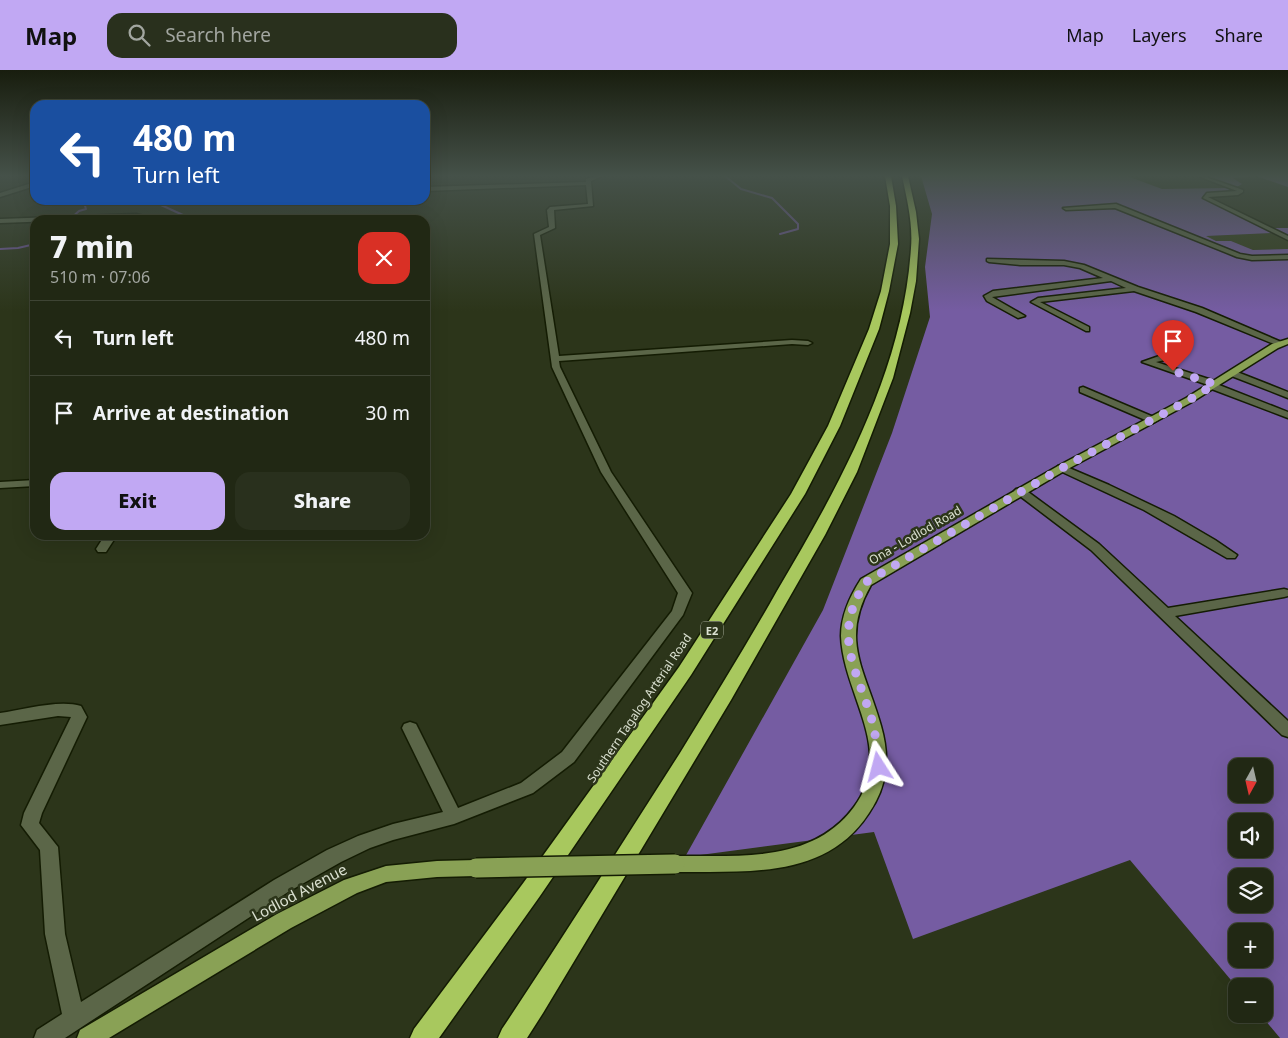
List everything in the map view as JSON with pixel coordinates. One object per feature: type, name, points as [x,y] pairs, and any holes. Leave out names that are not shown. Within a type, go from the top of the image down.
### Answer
[{"type":"highway","name":"Southern Tagalog Arterial Road","points":[[423,1038],[532,889],[685,672],[798,494],[834,426],[874,329],[885,291],[894,244],[893,221]]},
{"type":"highway","points":[[511,1038],[602,896],[732,686],[836,503],[888,377],[901,332],[910,293],[915,245],[913,221]]},
{"type":"main road","name":"Ona - Lodlod Road","points":[[675,864],[785,859],[811,850],[840,836],[858,815],[873,790],[879,767],[872,719],[851,660],[848,640],[849,622],[855,598],[866,582],[1020,491],[1153,420],[1285,342]]},
{"type":"main road","name":"Lodlod Avenue","points":[[88,1038],[284,921],[351,886],[386,874],[437,869],[675,864]]},
{"type":"street","points":[[45,1038],[281,886],[334,856],[364,842],[393,832],[454,817],[526,788],[568,757],[678,612],[685,593],[606,472],[556,367],[537,234],[552,228],[551,221]]},
{"type":"street","points":[[1152,221],[1239,256],[1252,258],[1288,257]]},
{"type":"street","points":[[1254,221],[1288,238]]},
{"type":"street","points":[[989,260],[1073,264],[1135,289],[1199,310],[1285,342]]},
{"type":"street","points":[[1021,316],[990,299],[988,296],[993,293],[1112,279]]},
{"type":"street","points":[[1086,329],[1035,302],[1038,300],[1135,289]]},
{"type":"street","points":[[555,359],[792,342],[808,343]]},
{"type":"street","points":[[1162,358],[1146,362],[1213,385],[1288,415]]},
{"type":"street","points":[[1232,373],[1288,395]]},
{"type":"street","points":[[1083,390],[1153,420]]},
{"type":"street","points":[[1062,468],[1109,488],[1197,532],[1231,554]]},
{"type":"street","points":[[0,485],[30,483]]},
{"type":"street","points":[[1020,491],[1095,547],[1288,731]]},
{"type":"street","points":[[102,549],[108,540]]},
{"type":"street","points":[[1166,613],[1284,593]]},
{"type":"street","points":[[0,719],[58,710],[75,710],[79,717],[33,813],[30,826],[49,848],[55,934],[74,1019]]},
{"type":"street","points":[[410,728],[454,817]]},
{"type":"shaded area","points":[[931,221],[1257,221],[1271,228],[1288,228],[1288,239],[1274,233],[1206,236],[1216,241],[1231,241],[1253,250],[1288,249],[1288,1038],[1280,1038],[1268,1023],[1273,1023],[1273,978],[1229,978],[1130,860],[913,939],[874,832],[685,857],[823,610],[892,433],[930,317],[925,267]]},
{"type":"shaded area","points":[[1274,233],[1288,239],[1288,249],[1253,250],[1231,241],[1216,241],[1204,236]]},
{"type":"waterway","points":[[780,234],[798,229],[798,224],[795,221]]},
{"type":"waterway","points":[[0,249],[30,245]]},
{"type":"route","points":[[879,767],[872,719],[851,660],[848,640],[849,622],[855,598],[866,582],[1020,491],[1189,400],[1215,384],[1173,371]]}]
